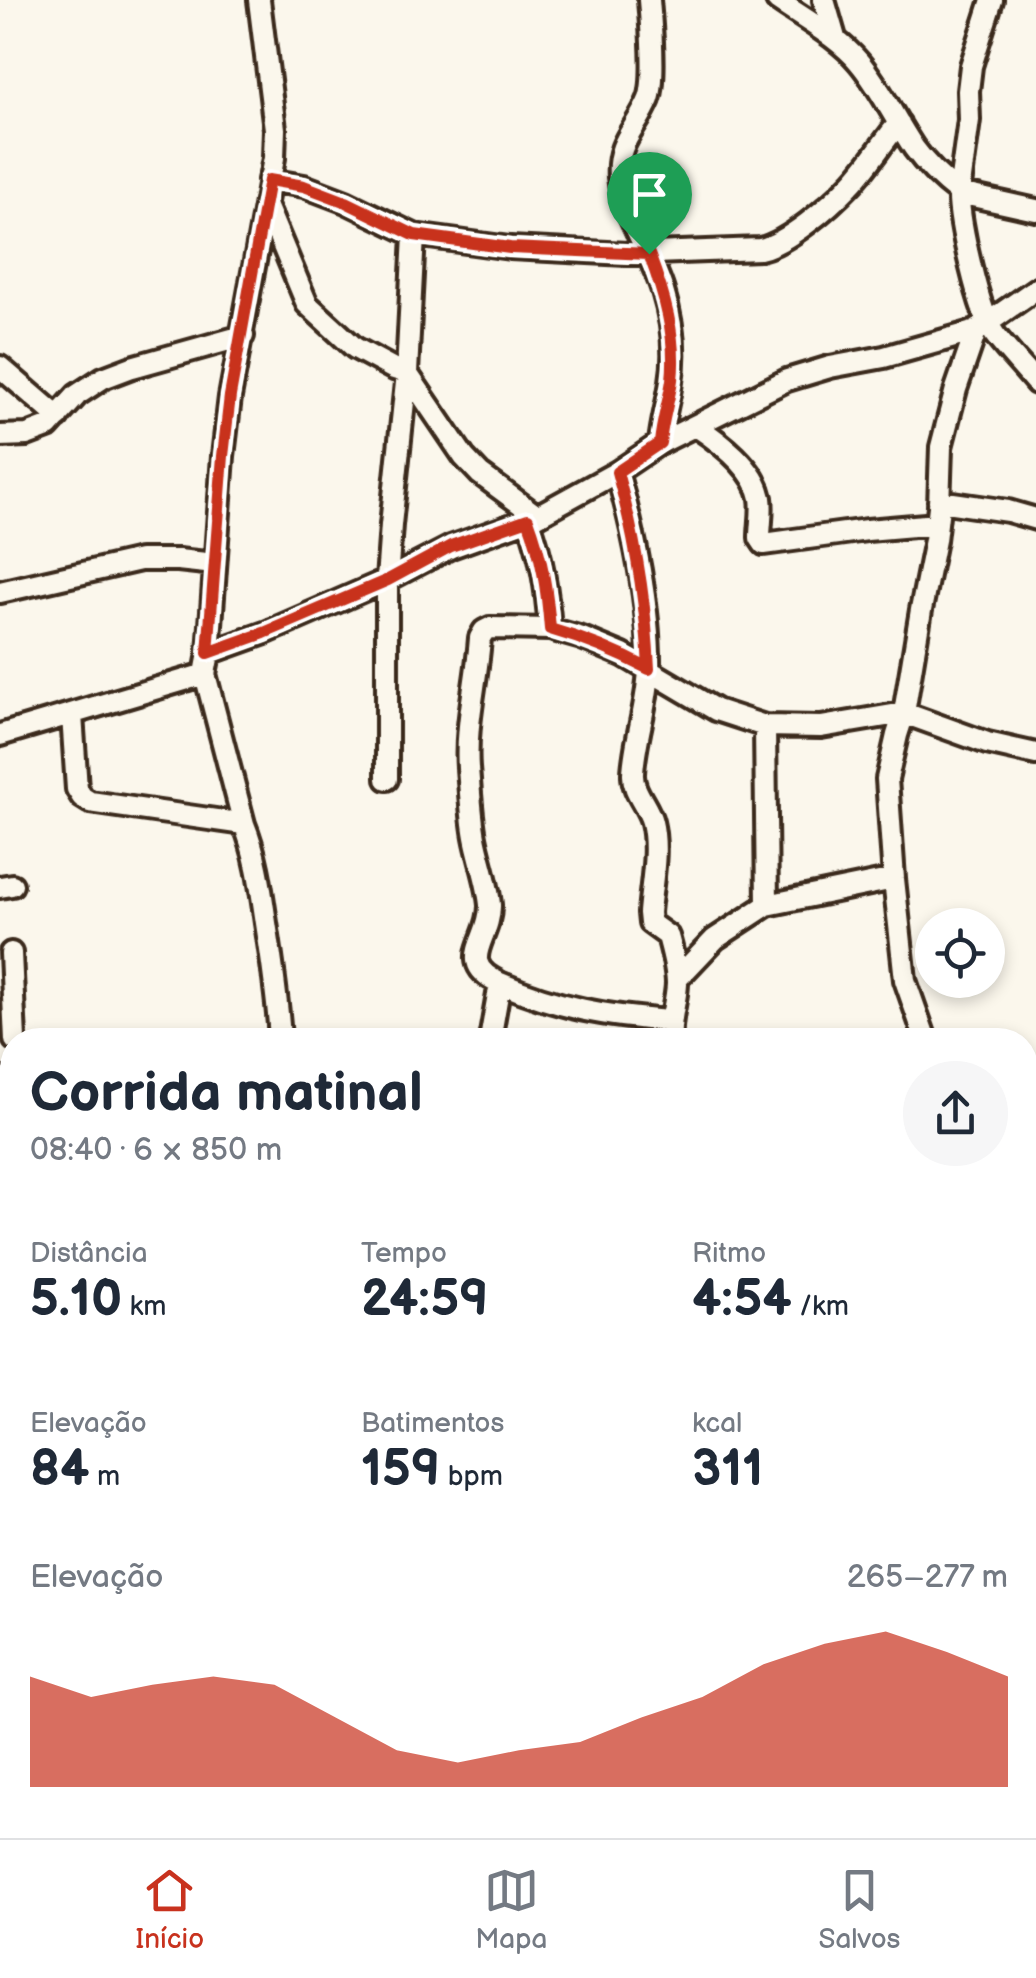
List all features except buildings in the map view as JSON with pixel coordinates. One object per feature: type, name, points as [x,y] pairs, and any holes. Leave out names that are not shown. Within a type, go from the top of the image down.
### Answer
[{"type":"street","points":[[259,0],[275,129],[274,158],[230,396],[205,674],[258,868],[279,1028]]},
{"type":"street","points":[[649,0],[650,96],[626,137],[619,167],[628,206],[666,304],[672,380],[660,443]]},
{"type":"street","points":[[777,0],[834,38],[866,70],[916,152],[938,177],[959,193],[1036,210]]},
{"type":"street","points":[[824,0],[834,38]]},
{"type":"street","points":[[922,1028],[905,980],[887,779],[904,713],[937,524],[946,426],[982,327],[978,291],[958,208],[971,66],[992,0]]},
{"type":"street","points":[[269,180],[304,186],[414,235],[510,248],[649,254],[760,249],[776,244],[851,185],[899,123]]},
{"type":"street","points":[[266,204],[307,304],[355,348],[407,373],[464,457],[532,517],[546,577],[550,629]]},
{"type":"street","points":[[387,779],[388,580],[407,373],[414,235]]},
{"type":"street","points":[[208,653],[388,580],[451,546],[532,517],[617,472],[660,443],[787,380],[884,357],[982,327],[1036,289]]},
{"type":"street","points":[[982,327],[995,335],[1036,383]]},
{"type":"street","points":[[0,436],[38,432],[77,395],[104,378],[242,336]]},
{"type":"street","points":[[0,367],[58,417]]},
{"type":"street","points":[[696,426],[755,482],[760,492],[760,538],[764,544],[937,524]]},
{"type":"street","points":[[617,472],[642,594],[649,669],[632,778],[647,809],[654,840],[650,922],[668,936],[677,979],[670,1028]]},
{"type":"street","points":[[939,501],[1036,519]]},
{"type":"street","points":[[0,592],[140,560],[216,564]]},
{"type":"street","points":[[661,1028],[540,1000],[484,976],[478,969],[476,959],[490,908],[475,835],[468,746],[484,631],[550,629],[582,638],[649,669],[716,710],[764,726],[821,728],[904,713],[988,743],[1036,754]]},
{"type":"street","points":[[0,735],[205,674]]},
{"type":"street","points":[[72,715],[77,789],[82,798],[244,824]]},
{"type":"street","points":[[764,726],[766,905]]},
{"type":"street","points":[[677,979],[715,939],[766,905],[894,879]]},
{"type":"street","points":[[11,953],[14,1028]]},
{"type":"street","points":[[492,1028],[500,983]]},
{"type":"route","points":[[269,180],[304,186],[414,235],[510,248],[649,254],[666,304],[672,380],[660,443],[617,472],[642,594],[649,669],[582,638],[550,629],[546,577],[528,519],[451,546],[388,580],[208,653],[230,396],[269,180]]}]
